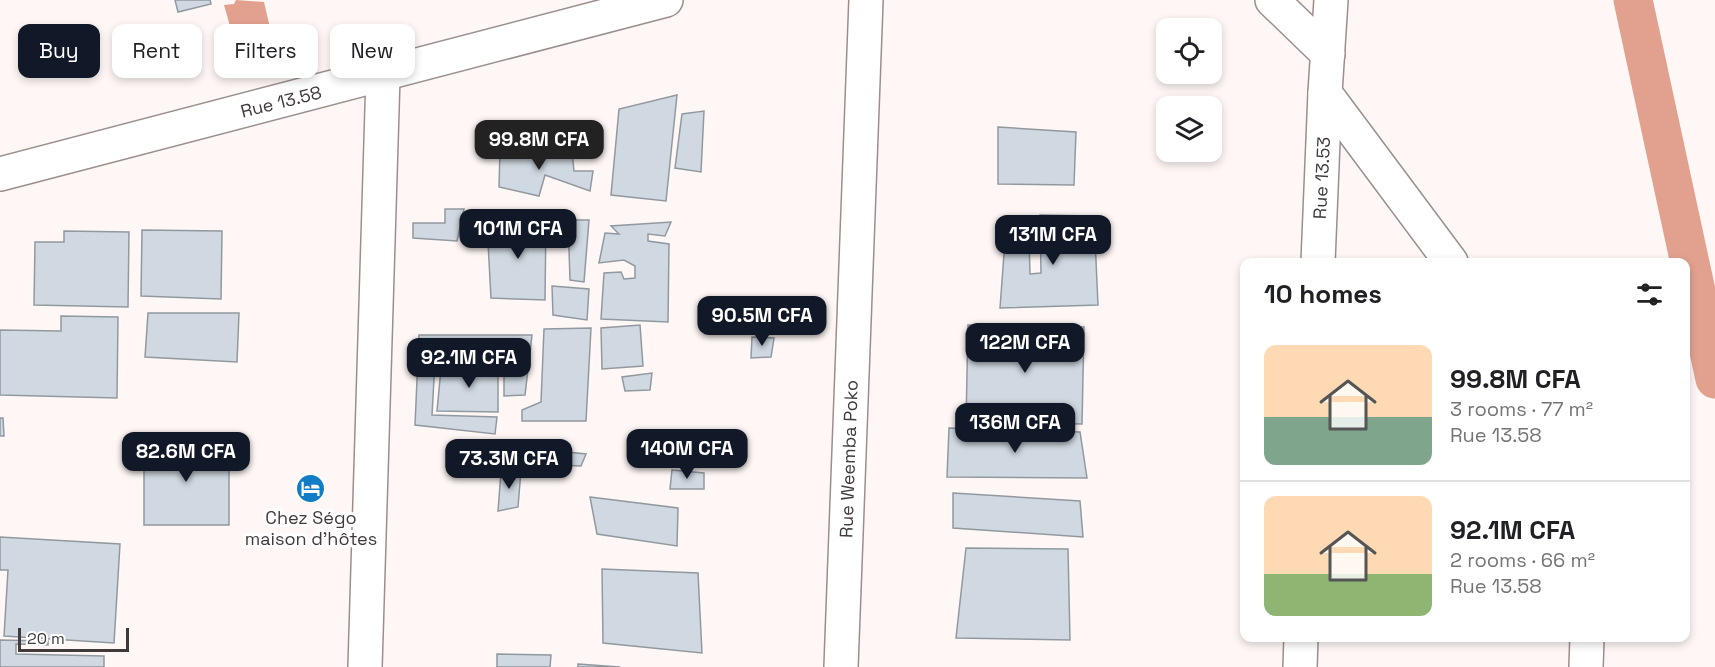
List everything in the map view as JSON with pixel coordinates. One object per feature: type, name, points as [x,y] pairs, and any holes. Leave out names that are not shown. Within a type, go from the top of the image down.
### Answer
[{"type":"street","name":"Rue 13.58","points":[[415,67],[666,0]]},
{"type":"street","name":"Rue Weemba Poko","points":[[841,667],[866,0]]},
{"type":"street","points":[[1272,0],[1328,54]]},
{"type":"street","name":"Rue 13.53","points":[[1318,258],[1331,0]]},
{"type":"street","name":"Rue 13.58","points":[[0,174],[375,78]]},
{"type":"street","points":[[365,667],[383,78]]},
{"type":"street","points":[[1325,93],[1448,258]]},
{"type":"street","points":[[1300,667],[1301,642]]},
{"type":"street","points":[[1586,667],[1587,642]]},
{"type":"shaded area","points":[[236,0],[264,2],[269,24],[229,24],[224,5],[234,4]]},
{"type":"building","points":[[175,0],[210,0],[211,4],[178,12]]},
{"type":"building","points":[[677,95],[666,201],[611,195],[619,109]]},
{"type":"building","points":[[704,111],[701,172],[675,168],[682,114]]},
{"type":"building","points":[[998,127],[1076,132],[1074,185],[998,184]]},
{"type":"building","points":[[500,151],[572,151],[574,171],[593,171],[590,191],[545,175],[539,196],[499,187]]},
{"type":"building","points":[[445,209],[464,209],[457,241],[413,238],[413,223],[445,223]]},
{"type":"building","points":[[1040,215],[1094,216],[1098,305],[1000,308],[1005,241],[1029,241],[1030,274],[1041,273]]},
{"type":"building","points":[[546,219],[545,300],[491,298],[487,224]]},
{"type":"building","points":[[568,220],[589,220],[584,282],[570,280]]},
{"type":"building","points":[[671,222],[665,236],[648,234],[648,241],[669,244],[668,322],[601,319],[604,273],[621,272],[624,279],[635,278],[635,266],[624,260],[599,263],[605,233],[619,234],[611,226]]},
{"type":"building","points":[[142,230],[222,231],[221,299],[141,296]]},
{"type":"building","points":[[64,231],[129,232],[128,307],[34,305],[35,242],[64,242]]},
{"type":"building","points":[[552,286],[589,289],[587,320],[553,315]]},
{"type":"building","points":[[148,313],[239,313],[237,362],[145,357]]},
{"type":"building","points":[[61,316],[118,317],[117,398],[0,395],[0,330],[61,331]]},
{"type":"building","points":[[640,325],[643,366],[602,369],[601,328]]},
{"type":"building","points":[[968,325],[1084,327],[1082,424],[966,422]]},
{"type":"building","points":[[591,328],[586,421],[522,421],[522,410],[541,402],[544,329]]},
{"type":"building","points":[[419,335],[532,335],[525,395],[504,396],[504,360],[435,361],[432,415],[497,417],[495,434],[415,425]]},
{"type":"building","points":[[752,337],[774,338],[771,357],[751,358]]},
{"type":"building","points":[[498,363],[498,412],[437,411],[441,369]]},
{"type":"building","points":[[652,373],[650,390],[625,391],[622,377]]},
{"type":"building","points":[[0,418],[3,418],[4,436],[0,436]]},
{"type":"building","points":[[949,428],[1080,432],[1087,478],[947,477]]},
{"type":"building","points":[[144,440],[229,441],[229,525],[144,525]]},
{"type":"building","points":[[557,451],[586,454],[581,466],[557,465]]},
{"type":"building","points":[[521,470],[518,507],[498,511],[501,472]]},
{"type":"building","points":[[672,470],[704,473],[704,489],[670,489]]},
{"type":"building","points":[[953,493],[1080,501],[1083,537],[953,528]]},
{"type":"building","points":[[590,497],[678,508],[677,546],[597,534]]},
{"type":"building","points":[[0,537],[120,544],[114,643],[4,636],[8,570],[0,570]]},
{"type":"building","points":[[966,548],[1068,549],[1070,640],[956,638]]},
{"type":"building","points":[[602,569],[698,573],[702,653],[603,643]]},
{"type":"building","points":[[0,640],[48,641],[48,645],[16,644],[16,654],[104,656],[104,667],[0,667]]},
{"type":"building","points":[[497,654],[551,655],[550,667],[497,667]]},
{"type":"building","points":[[578,664],[620,667],[578,667]]},
{"type":"waterway","points":[[1633,0],[1689,258]]},
{"type":"waterway","points":[[1690,263],[1715,379]]},
{"type":"place","name":"Chez Ségo maison d'hôtes","points":[[311,489]]}]
